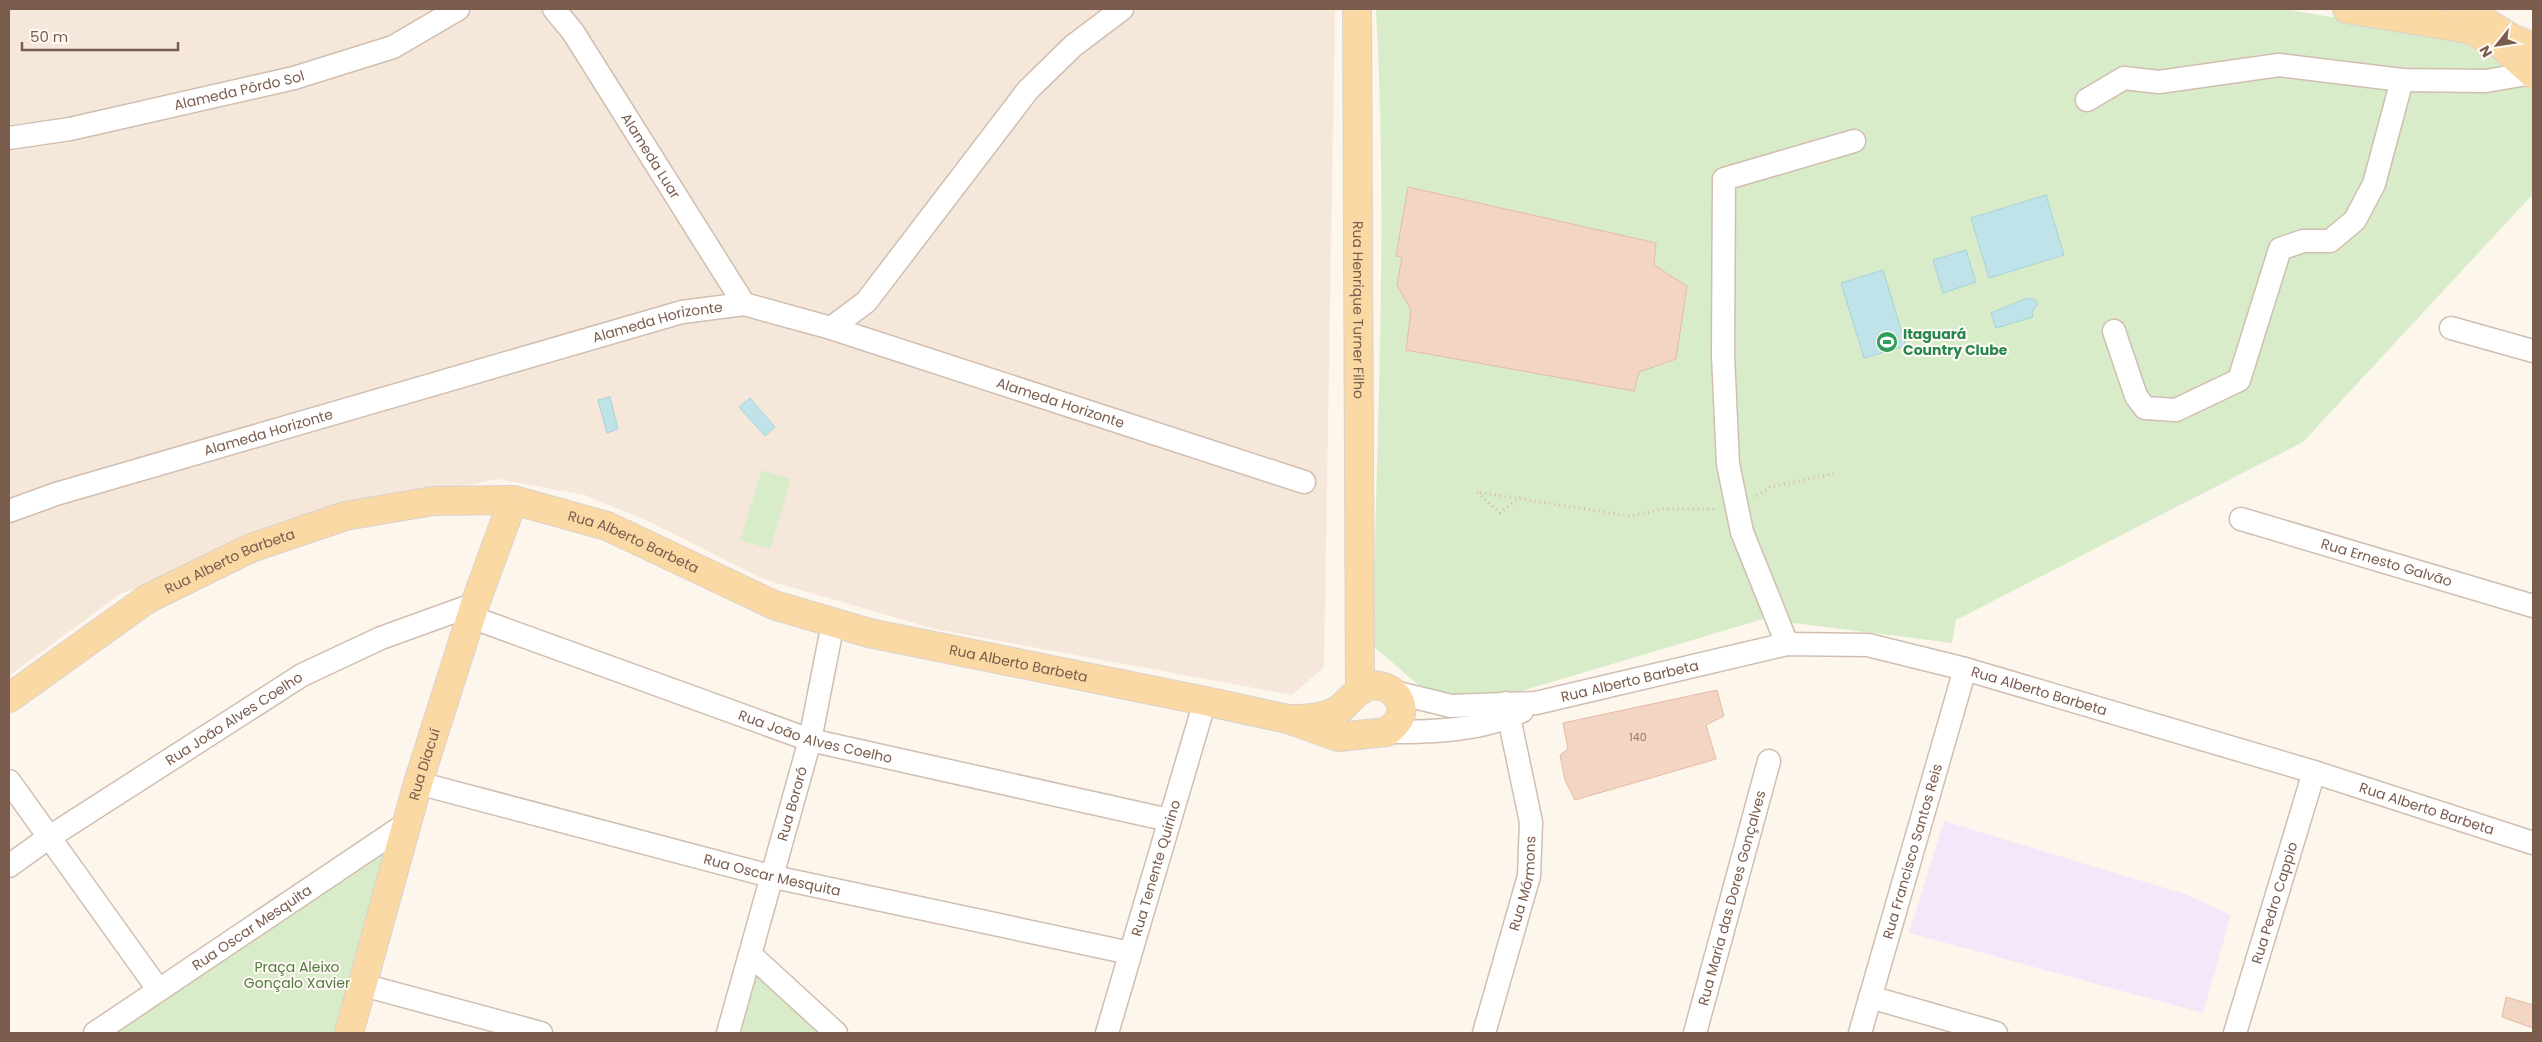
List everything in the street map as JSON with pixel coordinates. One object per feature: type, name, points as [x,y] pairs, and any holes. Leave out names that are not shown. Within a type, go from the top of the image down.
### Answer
[{"type":"main road","name":"Rua Henrique Turner Filho","points":[[1357,9],[1361,612]]},
{"type":"main road","points":[[2347,9],[2468,29],[2500,44],[2533,65]]},
{"type":"main road","points":[[2464,9],[2513,39],[2533,65]]},
{"type":"main road","name":"Rua Diacuí","points":[[349,1033],[418,783],[473,611],[513,500]]},
{"type":"main road","name":"Rua Alberto Barbeta","points":[[9,698],[147,599],[251,548],[345,516],[434,502],[513,500],[607,526],[774,605],[869,633],[1288,719]]},
{"type":"main road","points":[[1288,719],[1338,737],[1380,733],[1400,718],[1401,706],[1371,646],[1361,612]]},
{"type":"main road","points":[[1361,612],[1359,692],[1352,710],[1357,726],[1380,733]]},
{"type":"main road","points":[[1288,719],[1316,719],[1339,709],[1367,687],[1381,685],[1393,691]]},
{"type":"street","name":"Alameda Pôrdo Sol","points":[[9,138],[70,129],[294,78],[393,47],[458,9]]},
{"type":"street","name":"Alameda Luar","points":[[554,9],[574,32],[744,304]]},
{"type":"street","points":[[830,328],[866,302],[1028,90],[1073,46],[1122,9]]},
{"type":"street","points":[[2087,100],[2124,78],[2158,82],[2280,65],[2402,80],[2486,81],[2533,65]]},
{"type":"street","points":[[2114,331],[2136,396],[2145,408],[2176,410],[2239,380],[2280,249],[2303,241],[2330,240],[2355,220],[2374,184],[2402,80]]},
{"type":"street","points":[[1787,644],[1742,532],[1728,464],[1725,405],[1724,179],[1854,141]]},
{"type":"street","name":"Alameda Horizonte","points":[[9,511],[56,494],[682,312],[744,304],[830,328],[1304,482]]},
{"type":"street","points":[[2451,328],[2533,351]]},
{"type":"street","name":"Rua Ernesto Galvão","points":[[2241,519],[2533,606]]},
{"type":"street","name":"Rua João Alves Coelho","points":[[9,866],[48,838],[302,675],[381,638],[473,611],[810,740],[1170,820]]},
{"type":"street","name":"Rua Bororó","points":[[728,1033],[774,877],[810,740],[834,623]]},
{"type":"street","name":"Rua Alberto Barbeta","points":[[1507,710],[1787,644],[1868,645],[1965,669],[2314,772],[2533,843]]},
{"type":"street","name":"Rua Francisco Santos Reis","points":[[1860,1033],[1965,669]]},
{"type":"street","points":[[1393,691],[1451,706],[1507,710]]},
{"type":"street","name":"Rua Tenente Quirino","points":[[1107,1033],[1205,701]]},
{"type":"street","points":[[1380,733],[1462,728],[1507,710]]},
{"type":"street","name":"Rua Mórmons","points":[[1486,1033],[1528,876],[1531,822],[1507,710]]},
{"type":"street","name":"Rua Maria das Dores Gonçalves","points":[[1695,1033],[1769,761]]},
{"type":"street","name":"Rua Pedro Cappio","points":[[2235,1033],[2314,772]]},
{"type":"street","points":[[9,780],[48,838],[158,989]]},
{"type":"street","name":"Rua Oscar Mesquita","points":[[418,783],[774,877],[1130,953]]},
{"type":"street","name":"Rua Oscar Mesquita","points":[[95,1033],[408,822]]},
{"type":"street","points":[[751,956],[836,1033]]},
{"type":"street","points":[[363,985],[541,1033]]},
{"type":"street","points":[[1870,997],[1996,1033]]},
{"type":"path","points":[[1520,497],[1500,513],[1477,492],[1520,497],[1630,516],[1663,509],[1737,509],[1770,487],[1837,473]]},
{"type":"shaded area","points":[[9,9],[1335,9],[1324,667],[1292,695],[935,629],[763,579],[652,523],[585,495],[497,479],[327,516],[120,594],[9,676]]},
{"type":"shaded area","points":[[1944,821],[2185,894],[2231,915],[2203,1013],[1909,933]]},
{"type":"green space","name":"Itaguará Country Clube","points":[[1376,9],[2284,9],[2475,42],[2514,69],[2533,91],[2533,194],[2303,442],[1956,620],[1952,643],[1763,619],[1488,701],[1429,694],[1372,645],[1379,407],[1381,248],[1381,168]]},
{"type":"green space","points":[[762,470],[791,479],[770,549],[740,540]]},
{"type":"green space","name":"Praça Aleixo Gonçalo Xavier","points":[[393,840],[341,1033],[112,1033]]},
{"type":"green space","points":[[754,958],[831,1033],[731,1033]]},
{"type":"water","points":[[2046,195],[2064,255],[1989,278],[1971,218]]},
{"type":"water","points":[[1966,250],[1976,282],[1943,293],[1933,260]]},
{"type":"water","points":[[1883,270],[1906,346],[1864,358],[1841,283]]},
{"type":"water","points":[[2027,298],[2035,300],[2038,304],[2032,312],[2033,317],[1996,328],[1991,313]]},
{"type":"water","points":[[610,397],[618,429],[607,433],[598,400]]},
{"type":"water","points":[[750,398],[775,427],[765,436],[739,407]]},
{"type":"building","points":[[1408,187],[1656,243],[1654,265],[1687,286],[1676,359],[1639,372],[1634,391],[1406,350],[1411,310],[1397,285],[1402,257],[1396,256]]},
{"type":"building","points":[[1717,690],[1724,716],[1706,725],[1716,759],[1575,800],[1565,780],[1560,755],[1568,749],[1563,723]]},
{"type":"building","points":[[2506,997],[2533,1005],[2533,1028],[2502,1017]]},
{"type":"place","name":"Itaguará Country Clube","points":[[1887,342]]}]
